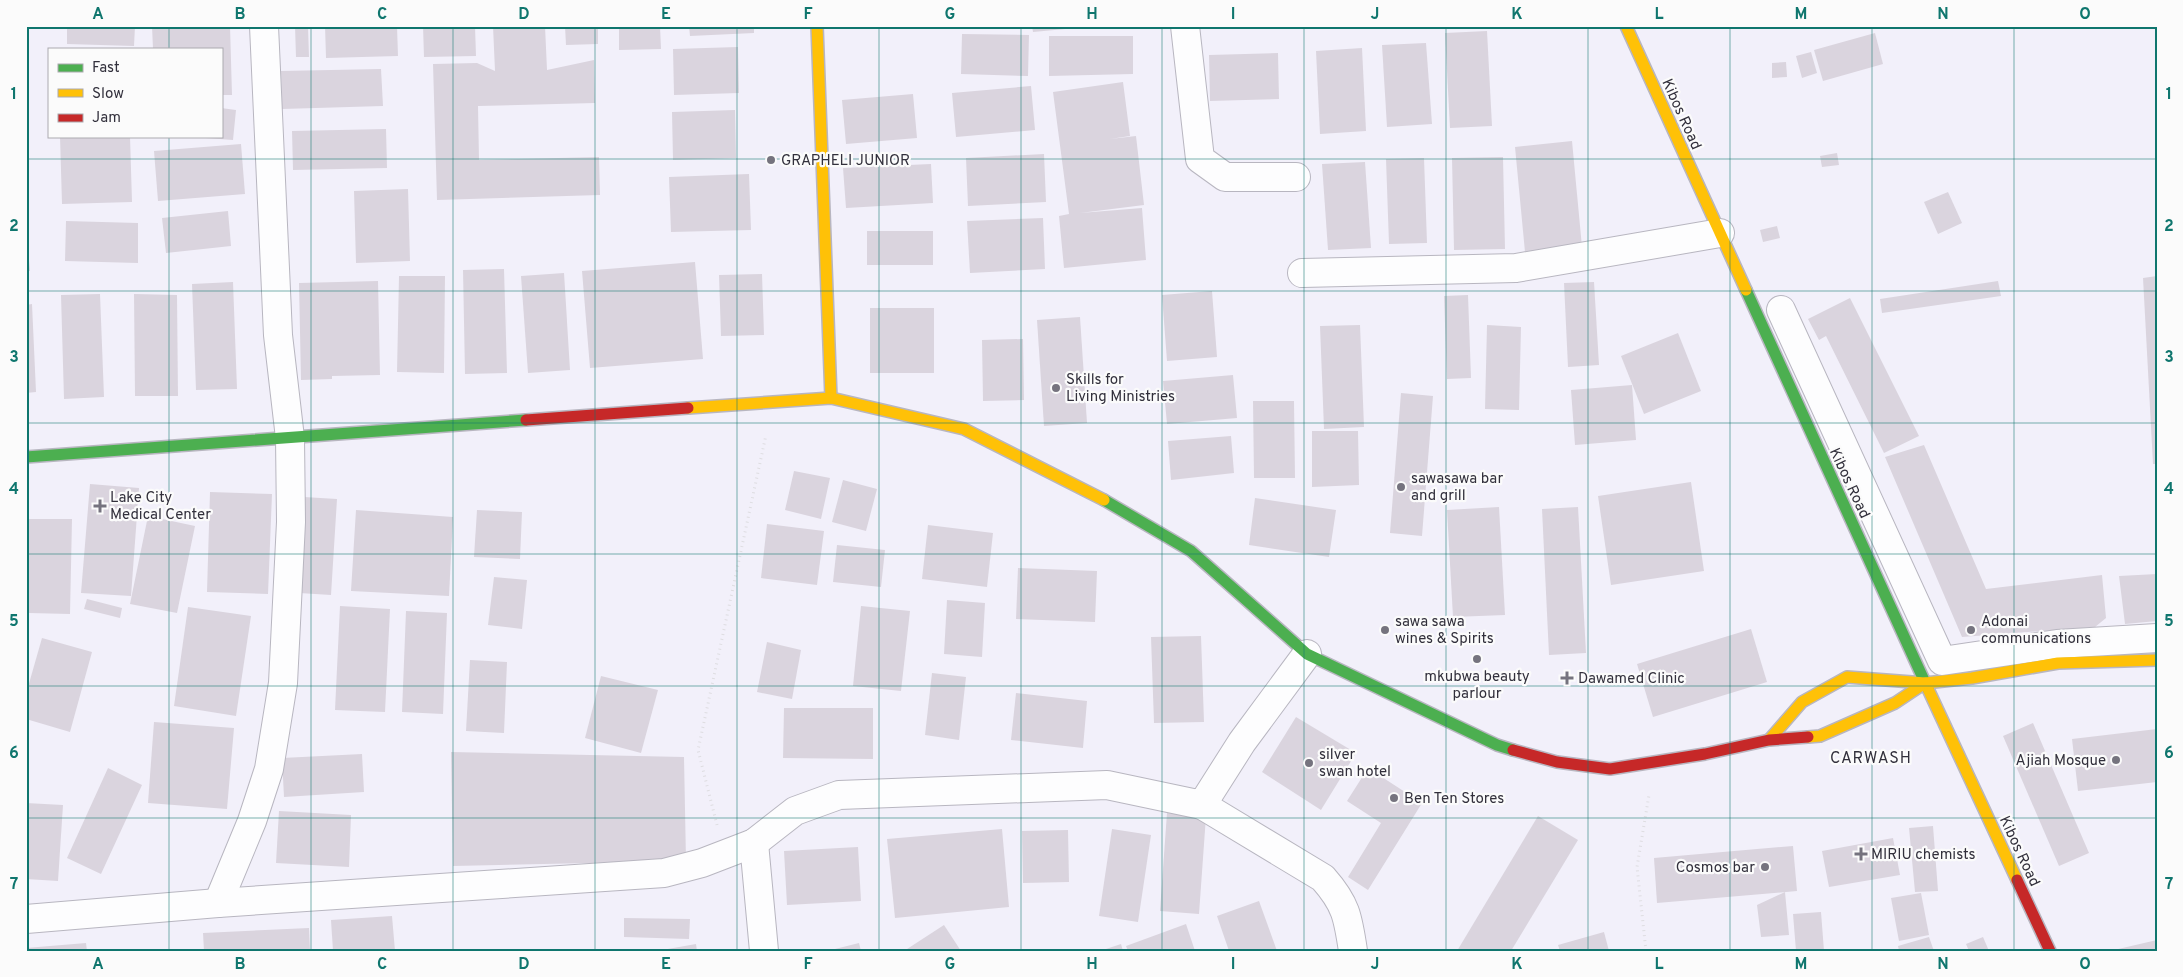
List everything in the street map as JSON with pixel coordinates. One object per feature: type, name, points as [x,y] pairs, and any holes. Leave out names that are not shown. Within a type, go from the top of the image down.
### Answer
[{"type":"street","points":[[218,903],[252,821],[269,769],[283,683],[291,522],[290,438],[278,335],[264,26]]},
{"type":"street","points":[[817,26],[831,398]]},
{"type":"street","points":[[1185,26],[1200,159],[1225,178],[1296,177]]},
{"type":"street","name":"Kibos Road","points":[[1626,26],[1925,683],[2050,951]]},
{"type":"street","points":[[1302,273],[1516,268],[1720,233]]},
{"type":"street","points":[[1781,310],[1942,661],[2056,644],[2157,638]]},
{"type":"street","points":[[26,458],[831,398],[964,429],[1097,496],[1191,551],[1307,654],[1498,745],[1557,762],[1610,769],[1705,754],[1769,740],[1820,736],[1895,703],[1925,683]]},
{"type":"street","points":[[1202,805],[1242,742],[1307,654]]},
{"type":"street","points":[[1769,740],[1802,702],[1847,677],[1925,683],[1972,678],[2058,663],[2157,660]]},
{"type":"street","points":[[26,919],[218,903],[664,873],[702,863],[754,843],[795,811],[839,795],[1107,785],[1202,805],[1323,878],[1338,894],[1348,916],[1353,951]]},
{"type":"street","points":[[754,843],[764,951]]},
{"type":"path","points":[[754,843],[718,829],[698,750],[772,403]]},
{"type":"path","points":[[1646,951],[1637,867],[1654,762]]},
{"type":"building","points":[[67,26],[135,26],[134,46],[67,44]]},
{"type":"building","points":[[152,26],[230,26],[232,95],[222,95],[222,48],[153,48]]},
{"type":"building","points":[[295,26],[308,26],[309,57],[296,57]]},
{"type":"building","points":[[325,26],[397,26],[398,56],[326,58]]},
{"type":"building","points":[[423,26],[475,26],[476,56],[424,57]]},
{"type":"building","points":[[493,26],[545,26],[547,70],[594,60],[595,103],[478,106],[479,160],[599,157],[600,195],[437,200],[433,64],[477,63],[495,71]]},
{"type":"building","points":[[565,26],[598,26],[598,44],[566,45]]},
{"type":"building","points":[[619,26],[660,26],[661,49],[619,50]]},
{"type":"building","points":[[689,26],[754,26],[754,33],[690,36]]},
{"type":"building","points":[[1032,26],[1076,26],[1076,28],[1033,32]]},
{"type":"building","points":[[1487,31],[1492,126],[1450,128],[1445,33]]},
{"type":"building","points":[[1875,33],[1883,64],[1823,81],[1814,50]]},
{"type":"building","points":[[962,34],[1029,35],[1028,76],[961,74]]},
{"type":"building","points":[[1049,36],[1133,36],[1133,74],[1049,76]]},
{"type":"building","points":[[1426,43],[1432,124],[1387,127],[1382,45]]},
{"type":"building","points":[[738,47],[739,93],[674,95],[673,49]]},
{"type":"building","points":[[1362,48],[1366,131],[1320,134],[1316,51]]},
{"type":"building","points":[[1811,52],[1817,73],[1802,78],[1796,56]]},
{"type":"building","points":[[1278,53],[1279,99],[1210,101],[1209,55]]},
{"type":"building","points":[[1786,62],[1787,77],[1772,78],[1772,63]]},
{"type":"building","points":[[381,69],[383,106],[282,109],[281,71]]},
{"type":"building","points":[[1123,82],[1130,136],[1110,139],[1136,136],[1144,205],[1080,213],[1142,208],[1146,260],[1064,268],[1059,216],[1069,214],[1053,92]]},
{"type":"building","points":[[1031,86],[1035,130],[956,137],[952,93]]},
{"type":"building","points":[[913,94],[917,138],[846,144],[842,100]]},
{"type":"building","points":[[222,108],[236,110],[233,140],[206,138],[222,138]]},
{"type":"building","points":[[735,110],[736,158],[673,160],[672,112]]},
{"type":"building","points":[[386,129],[387,168],[293,170],[292,131]]},
{"type":"building","points":[[60,138],[130,138],[132,202],[62,204]]},
{"type":"building","points":[[1572,141],[1582,247],[1525,252],[1515,147]]},
{"type":"building","points":[[241,144],[245,194],[158,201],[154,151]]},
{"type":"building","points":[[1837,153],[1839,165],[1822,167],[1820,156]]},
{"type":"building","points":[[1044,154],[1046,202],[968,206],[966,158]]},
{"type":"building","points":[[1503,157],[1505,249],[1454,250],[1452,158]]},
{"type":"building","points":[[1424,158],[1427,243],[1389,244],[1386,159]]},
{"type":"building","points":[[1365,162],[1371,248],[1328,250],[1322,164]]},
{"type":"building","points":[[931,164],[933,203],[846,208],[843,168]]},
{"type":"building","points":[[749,174],[751,230],[671,232],[669,177]]},
{"type":"building","points":[[408,189],[410,261],[356,263],[354,191]]},
{"type":"building","points":[[1948,192],[1962,223],[1938,234],[1924,202]]},
{"type":"building","points":[[228,211],[231,246],[166,253],[162,218]]},
{"type":"building","points":[[1043,218],[1045,269],[970,273],[967,221]]},
{"type":"building","points":[[66,221],[138,223],[138,263],[65,261]]},
{"type":"building","points":[[1777,226],[1780,238],[1763,242],[1760,230]]},
{"type":"building","points":[[26,227],[30,271],[26,271]]},
{"type":"building","points":[[867,231],[933,231],[933,265],[867,265]]},
{"type":"building","points":[[695,262],[703,359],[590,368],[582,271]]},
{"type":"building","points":[[504,269],[507,373],[465,374],[463,270]]},
{"type":"building","points":[[564,273],[570,370],[528,373],[521,276]]},
{"type":"building","points":[[762,274],[764,335],[721,336],[719,275]]},
{"type":"building","points":[[399,276],[445,276],[444,373],[397,372]]},
{"type":"building","points":[[2157,276],[2157,464],[2153,464],[2143,278]]},
{"type":"building","points":[[378,281],[380,375],[332,376],[332,379],[301,380],[299,283]]},
{"type":"building","points":[[1998,281],[2001,296],[1882,313],[1880,299]]},
{"type":"building","points":[[233,282],[237,389],[196,390],[192,284]]},
{"type":"building","points":[[1594,282],[1599,365],[1568,367],[1564,283]]},
{"type":"building","points":[[1212,291],[1217,357],[1167,361],[1162,295]]},
{"type":"building","points":[[100,294],[104,397],[64,399],[61,295]]},
{"type":"building","points":[[134,294],[177,295],[178,396],[135,396]]},
{"type":"building","points":[[1468,295],[1471,378],[1447,379],[1444,296]]},
{"type":"building","points":[[1850,298],[1919,436],[1884,453],[1826,336],[1819,340],[1808,319]]},
{"type":"building","points":[[32,304],[36,392],[26,393],[26,305]]},
{"type":"building","points":[[870,308],[934,308],[934,373],[870,373]]},
{"type":"building","points":[[1080,317],[1087,423],[1044,426],[1037,320]]},
{"type":"building","points":[[1360,325],[1364,427],[1324,429],[1320,326]]},
{"type":"building","points":[[1487,325],[1521,327],[1519,410],[1485,409]]},
{"type":"building","points":[[1678,333],[1701,391],[1644,414],[1621,356]]},
{"type":"building","points":[[1023,339],[1024,400],[983,401],[982,340]]},
{"type":"building","points":[[1233,375],[1237,418],[1167,424],[1163,381]]},
{"type":"building","points":[[1632,385],[1636,440],[1575,445],[1571,390]]},
{"type":"building","points":[[1401,393],[1433,396],[1422,536],[1390,533]]},
{"type":"building","points":[[1253,401],[1294,401],[1295,478],[1254,478]]},
{"type":"building","points":[[1312,431],[1358,431],[1359,485],[1312,487]]},
{"type":"building","points":[[1231,436],[1234,473],[1171,480],[1168,441]]},
{"type":"building","points":[[1924,445],[1986,589],[2102,575],[2106,618],[2095,627],[1962,637],[1885,457]]},
{"type":"building","points":[[794,471],[830,478],[821,519],[785,510]]},
{"type":"building","points":[[843,480],[877,489],[866,531],[832,522]]},
{"type":"building","points":[[1691,482],[1704,571],[1611,585],[1598,496]]},
{"type":"building","points":[[90,484],[139,488],[131,596],[81,593]]},
{"type":"building","points":[[210,492],[272,494],[268,594],[207,592]]},
{"type":"building","points":[[304,497],[337,499],[331,595],[299,593]]},
{"type":"building","points":[[1255,498],[1336,510],[1329,557],[1249,545]]},
{"type":"building","points":[[1499,507],[1505,615],[1453,617],[1447,510]]},
{"type":"building","points":[[1578,507],[1586,653],[1549,655],[1542,509]]},
{"type":"building","points":[[356,510],[453,517],[449,596],[351,591]]},
{"type":"building","points":[[477,510],[522,512],[520,559],[474,557]]},
{"type":"building","points":[[148,516],[195,526],[177,613],[130,604]]},
{"type":"building","points":[[29,519],[72,519],[70,614],[29,613]]},
{"type":"building","points":[[767,524],[824,531],[817,585],[761,578]]},
{"type":"building","points":[[928,525],[993,533],[987,587],[922,579]]},
{"type":"building","points":[[837,545],[885,550],[881,587],[833,582]]},
{"type":"building","points":[[1018,568],[1097,571],[1095,622],[1016,619]]},
{"type":"building","points":[[2157,574],[2157,621],[2125,624],[2119,576]]},
{"type":"building","points":[[494,577],[527,580],[522,629],[488,625]]},
{"type":"building","points":[[87,599],[122,608],[120,618],[84,609]]},
{"type":"building","points":[[947,600],[985,603],[982,657],[944,654]]},
{"type":"building","points":[[340,606],[390,609],[385,712],[335,710]]},
{"type":"building","points":[[861,606],[910,611],[901,691],[853,686]]},
{"type":"building","points":[[188,607],[251,616],[236,716],[174,706]]},
{"type":"building","points":[[406,611],[447,613],[443,714],[402,712]]},
{"type":"building","points":[[1751,629],[1767,682],[1653,717],[1637,664]]},
{"type":"building","points":[[1201,636],[1204,722],[1154,723],[1151,637]]},
{"type":"building","points":[[42,638],[92,652],[70,732],[26,719],[26,694]]},
{"type":"building","points":[[767,642],[801,650],[792,699],[757,692]]},
{"type":"building","points":[[470,660],[507,662],[504,733],[466,731]]},
{"type":"building","points":[[932,673],[966,677],[959,740],[925,735]]},
{"type":"building","points":[[601,676],[658,690],[641,753],[585,738]]},
{"type":"building","points":[[1016,693],[1087,701],[1083,748],[1011,740]]},
{"type":"building","points":[[784,708],[873,708],[873,759],[783,758]]},
{"type":"building","name":"silver swan hotel","points":[[1296,717],[1356,753],[1321,810],[1262,772]]},
{"type":"building","points":[[154,722],[234,728],[227,809],[148,803]]},
{"type":"building","points":[[2033,723],[2089,853],[2059,866],[2003,736]]},
{"type":"building","points":[[2157,729],[2157,782],[2078,791],[2072,739]]},
{"type":"building","points":[[451,752],[684,757],[686,861],[453,866]]},
{"type":"building","points":[[362,754],[364,792],[284,797],[282,758]]},
{"type":"building","points":[[108,768],[142,785],[101,874],[67,858]]},
{"type":"building","points":[[1368,768],[1422,803],[1368,890],[1348,877],[1381,823],[1347,801]]},
{"type":"building","points":[[26,803],[63,805],[58,881],[26,879]]},
{"type":"building","points":[[279,811],[351,815],[349,867],[276,863]]},
{"type":"building","points":[[1167,813],[1206,816],[1199,914],[1160,911]]},
{"type":"building","points":[[1538,816],[1578,840],[1511,951],[1457,951]]},
{"type":"building","points":[[1933,826],[1938,891],[1915,892],[1909,828]]},
{"type":"building","points":[[1002,829],[1009,907],[895,918],[887,839]]},
{"type":"building","points":[[1112,829],[1151,835],[1138,922],[1099,916]]},
{"type":"building","points":[[1068,830],[1069,882],[1023,883],[1022,831]]},
{"type":"building","points":[[1893,838],[1900,875],[1829,887],[1822,851]]},
{"type":"building","points":[[1793,846],[1797,891],[1657,903],[1654,858]]},
{"type":"building","points":[[858,847],[861,901],[787,905],[784,851]]},
{"type":"building","points":[[1785,892],[1789,935],[1761,937],[1757,905]]},
{"type":"building","points":[[1921,893],[1929,935],[1899,941],[1891,898]]},
{"type":"building","points":[[1259,901],[1277,951],[1229,951],[1217,916]]},
{"type":"building","points":[[1821,912],[1824,951],[1796,951],[1793,914]]},
{"type":"building","points":[[392,916],[395,951],[333,951],[331,920]]},
{"type":"building","points":[[624,918],[690,919],[689,939],[624,937]]},
{"type":"building","points":[[1186,924],[1195,951],[1128,951],[1126,946]]},
{"type":"building","points":[[944,925],[961,951],[904,951]]},
{"type":"building","points":[[309,928],[310,951],[204,951],[203,933]]},
{"type":"building","points":[[1604,932],[1609,951],[1560,951],[1558,945]]},
{"type":"building","points":[[1929,937],[1934,951],[1899,951],[1898,946]]},
{"type":"building","points":[[1983,937],[1989,951],[1969,951],[1966,944]]},
{"type":"building","points":[[2157,940],[2157,951],[2114,951],[2114,950]]},
{"type":"building","points":[[86,943],[87,951],[26,951],[26,948]]},
{"type":"building","points":[[859,943],[861,951],[831,950]]},
{"type":"building","points":[[696,944],[697,951],[662,951],[662,950]]},
{"type":"building","points":[[1121,944],[1123,951],[1103,951],[1103,950]]},
{"type":"traffic: fast","points":[[1746,290],[1928,689]]},
{"type":"traffic: fast","points":[[26,457],[526,420]]},
{"type":"traffic: fast","points":[[1104,500],[1191,551],[1307,654],[1497,745],[1513,750]]},
{"type":"traffic: slow","points":[[817,26],[831,398]]},
{"type":"traffic: slow","points":[[1626,26],[1746,290]]},
{"type":"traffic: slow","points":[[688,408],[831,398],[964,429],[1104,500]]},
{"type":"traffic: slow","points":[[1769,740],[1802,702],[1847,677],[1925,683],[1972,678],[2058,663],[2157,660]]},
{"type":"traffic: slow","points":[[1808,737],[1820,736],[1895,703],[1925,683]]},
{"type":"traffic: slow","points":[[1928,689],[2017,880]]},
{"type":"traffic: jam","points":[[526,420],[688,408]]},
{"type":"traffic: jam","points":[[1513,750],[1557,762],[1610,769],[1705,754],[1769,740],[1808,737]]},
{"type":"traffic: jam","points":[[2017,880],[2050,951]]},
{"type":"place","name":"GRAPHELI JUNIOR","points":[[771,160]]},
{"type":"place","name":"Skills for Living Ministries","points":[[1056,388]]},
{"type":"place","name":"sawasawa bar and grill","points":[[1401,487]]},
{"type":"place","name":"Lake City Medical Center","points":[[100,506]]},
{"type":"place","name":"sawa sawa wines & Spirits","points":[[1385,630]]},
{"type":"place","name":"Adonai communications","points":[[1971,630]]},
{"type":"place","name":"mkubwa beauty parlour","points":[[1477,659]]},
{"type":"place","name":"Dawamed Clinic","points":[[1567,678]]},
{"type":"place","name":"Ajiah Mosque","points":[[2116,760]]},
{"type":"place","name":"silver swan hotel","points":[[1309,763]]},
{"type":"place","name":"Ben Ten Stores","points":[[1394,798]]},
{"type":"place","name":"MIRIU chemists","points":[[1861,854]]},
{"type":"place","name":"Cosmos bar","points":[[1765,867]]},
{"type":"district","name":"CARWASH","points":[[1871,757]]}]
